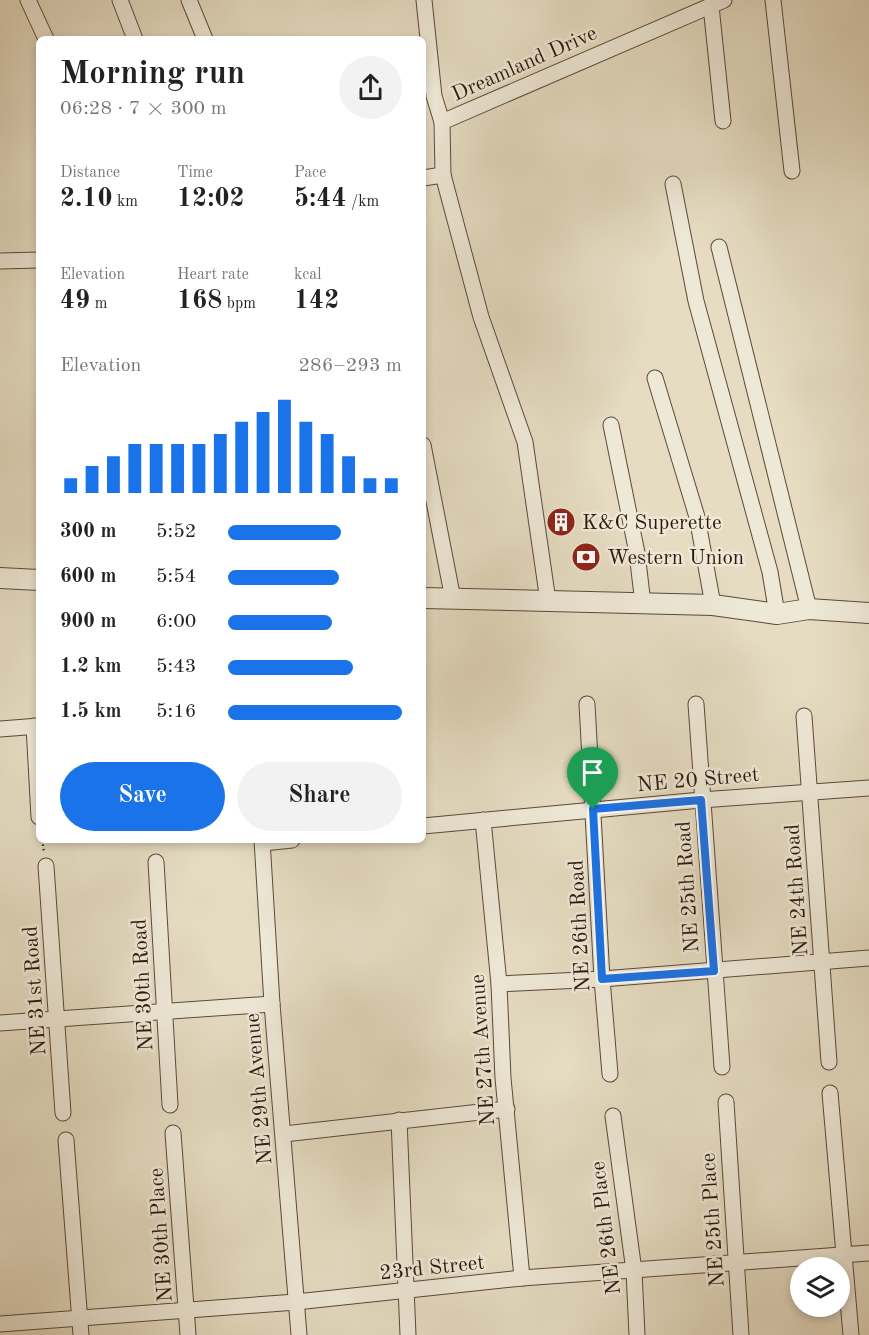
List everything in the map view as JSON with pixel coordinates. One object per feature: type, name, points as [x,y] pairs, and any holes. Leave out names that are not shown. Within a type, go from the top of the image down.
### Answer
[{"type":"street","points":[[28,0],[45,36]]},
{"type":"street","points":[[120,0],[134,36]]},
{"type":"street","points":[[189,0],[204,36]]},
{"type":"street","points":[[424,0],[434,96],[442,123]]},
{"type":"street","points":[[773,0],[792,171]]},
{"type":"street","points":[[717,3],[723,121]]},
{"type":"street","name":"Dreamland Drive","points":[[548,601],[525,442],[481,317],[443,175],[442,123],[717,3]]},
{"type":"street","points":[[426,178],[443,175]]},
{"type":"street","points":[[673,184],[689,272],[770,572],[777,614]]},
{"type":"street","points":[[719,247],[809,609]]},
{"type":"street","points":[[0,261],[36,260]]},
{"type":"street","points":[[655,378],[696,517],[713,605]]},
{"type":"street","points":[[611,425],[637,553],[643,604]]},
{"type":"street","points":[[426,460],[453,599]]},
{"type":"street","points":[[0,579],[36,580]]},
{"type":"street","points":[[426,598],[713,605],[777,614],[809,609],[869,613]]},
{"type":"street","name":"NE 26th Road","points":[[587,704],[602,979],[610,1074]]},
{"type":"street","name":"NE 25th Road","points":[[696,704],[701,800],[722,1067]]},
{"type":"street","name":"NE 24th Road","points":[[804,716],[829,1062]]},
{"type":"street","points":[[0,729],[36,726]]},
{"type":"street","name":"NE 20 Street","points":[[426,826],[593,809],[869,788]]},
{"type":"street","name":"NE 27th Avenue","points":[[483,820],[499,984],[503,1078],[522,1278]]},
{"type":"street","name":"NE 29th Avenue","points":[[262,843],[272,1004],[299,1335]]},
{"type":"street","name":"NE 30th Road","points":[[156,862],[171,1105]]},
{"type":"street","name":"NE 31st Road","points":[[46,866],[63,1113]]},
{"type":"street","points":[[499,984],[602,979],[869,958]]},
{"type":"street","points":[[0,1023],[272,1004]]},
{"type":"street","points":[[830,1093],[846,1255],[851,1335]]},
{"type":"street","name":"NE 25th Place","points":[[726,1102],[741,1335]]},
{"type":"street","points":[[284,1134],[507,1109]]},
{"type":"street","name":"NE 26th Place","points":[[613,1116],[634,1271],[637,1335]]},
{"type":"street","points":[[399,1120],[408,1335]]},
{"type":"street","name":"NE 30th Place","points":[[173,1133],[188,1335]]},
{"type":"street","points":[[66,1140],[81,1335]]},
{"type":"street","name":"23rd Street","points":[[0,1324],[296,1302],[522,1278],[869,1253]]},
{"type":"place","name":"K&C Superette","points":[[561,522]]},
{"type":"place","name":"Western Union","points":[[586,557]]},
{"type":"route","points":[[701,800],[714,971],[602,979],[593,809],[701,800]]}]
